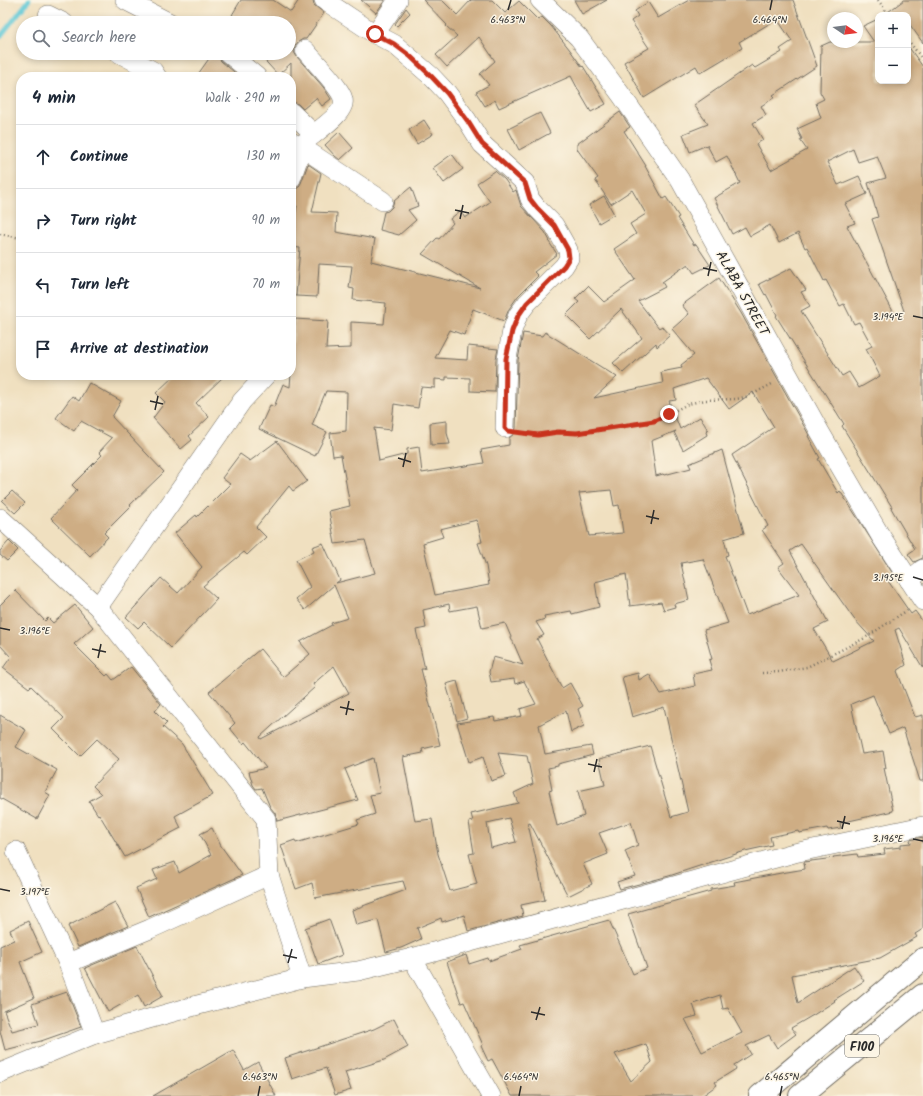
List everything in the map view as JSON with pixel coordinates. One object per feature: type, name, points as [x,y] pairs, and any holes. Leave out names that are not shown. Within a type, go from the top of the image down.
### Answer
[{"type":"main road","points":[[760,1096],[923,958]]},
{"type":"main road","name":"F100","points":[[800,1096],[923,995]]},
{"type":"street","points":[[126,0],[157,16]]},
{"type":"street","points":[[324,0],[375,34],[394,44],[410,56],[431,76],[447,93],[467,120],[482,144],[525,183],[530,199],[554,225],[568,250],[569,258],[564,266],[527,303],[518,316],[512,331],[506,359],[505,428]]},
{"type":"street","points":[[375,34],[398,0]]},
{"type":"street","name":"ALABA STREET","points":[[540,0],[579,38],[622,96],[680,180],[872,521],[916,575],[922,601]]},
{"type":"street","points":[[296,163],[303,141],[338,113],[343,106],[344,99],[338,89],[305,50]]},
{"type":"street","points":[[132,60],[154,72]]},
{"type":"street","points":[[236,60],[251,72]]},
{"type":"street","points":[[296,124],[303,141],[383,202]]},
{"type":"street","points":[[98,607],[242,402],[262,380]]},
{"type":"street","points":[[0,518],[98,607],[266,819],[269,876],[302,978]]},
{"type":"street","points":[[0,1073],[95,1034],[198,1005],[302,978],[358,971],[412,958],[794,853],[923,826]]},
{"type":"street","points":[[16,851],[68,964],[95,1034]]},
{"type":"street","points":[[68,964],[269,876]]},
{"type":"street","points":[[412,958],[491,1096]]},
{"type":"path","points":[[878,0],[887,12]]},
{"type":"path","points":[[911,44],[923,60]]},
{"type":"path","points":[[0,234],[16,237]]},
{"type":"path","points":[[505,428],[508,431],[538,435],[558,432],[577,433],[654,421],[688,404],[705,400],[737,399],[748,396],[789,375]]},
{"type":"path","points":[[762,673],[779,672],[807,667],[865,638],[892,622],[922,601]]},
{"type":"building","points":[[241,0],[273,0],[291,12],[299,0],[313,0],[314,5],[324,13],[306,39],[303,39],[296,45],[296,16],[232,15]]},
{"type":"building","points":[[361,0],[385,0],[376,13]]},
{"type":"building","points":[[423,0],[442,0],[457,15],[471,0],[492,0],[505,13],[519,1],[538,20],[542,17],[551,26],[582,67],[583,66],[606,104],[591,112],[571,76],[499,108],[495,100],[485,106],[476,92],[489,85],[480,74],[495,61],[479,37],[447,67],[436,55],[457,36]]},
{"type":"building","points":[[574,0],[607,0],[582,14]]},
{"type":"building","points":[[689,0],[793,0],[817,66],[773,95],[775,97],[761,106],[766,115],[753,123],[763,140],[756,144],[771,170],[807,150],[800,140],[802,139],[797,129],[821,118],[816,103],[824,99],[820,92],[821,46],[827,43],[827,48],[863,48],[863,42],[874,42],[863,26],[875,20],[875,84],[911,84],[911,50],[923,67],[923,558],[914,562],[908,554],[915,549],[891,508],[892,507],[842,426],[844,424],[776,316],[777,315],[766,294],[765,295],[759,284],[791,268],[806,290],[801,292],[810,306],[801,311],[842,376],[849,372],[859,388],[880,376],[866,349],[872,346],[859,322],[854,324],[844,304],[840,306],[826,280],[824,281],[807,247],[805,248],[798,233],[779,243],[770,225],[750,236],[745,227],[732,234],[714,198],[740,183],[727,156],[716,162],[707,145],[690,152],[683,134],[708,124],[694,105],[752,65],[755,68],[782,52],[780,49],[792,41],[777,19],[739,42],[742,48],[700,73],[696,66],[644,98],[624,62],[649,48],[631,21],[638,16],[635,11],[648,2],[658,18]],"holes":[[[853,149],[858,162],[877,156],[886,178],[868,183],[878,217],[872,219],[904,311],[895,315],[847,226],[855,223],[845,204],[867,194],[859,176],[838,185],[827,162]]]},
{"type":"building","points":[[904,0],[923,0],[923,43],[911,26],[911,12],[888,12]]},
{"type":"building","points":[[406,8],[410,13],[397,26],[395,24]]},
{"type":"building","points":[[296,55],[324,88],[331,99],[322,106],[316,98],[303,109],[296,103],[296,72],[291,72],[291,63],[281,72],[275,72],[264,60],[296,60]]},
{"type":"building","points":[[208,60],[220,60],[234,72],[200,72]]},
{"type":"building","points":[[620,112],[630,127],[624,131],[646,166],[663,199],[666,197],[694,245],[696,244],[710,265],[694,273],[688,264],[662,282],[665,287],[638,301],[659,328],[662,326],[670,335],[657,347],[656,343],[623,373],[613,363],[642,338],[621,309],[590,339],[566,315],[579,302],[575,299],[588,286],[604,302],[635,280],[614,249],[636,234],[630,224],[646,214],[632,190],[611,204],[595,180],[598,178],[577,149],[577,144]]},
{"type":"building","points":[[540,113],[550,133],[519,150],[508,129]]},
{"type":"building","points":[[424,120],[433,134],[417,144],[409,130]]},
{"type":"building","points":[[339,132],[353,148],[340,160],[325,145]]},
{"type":"building","points":[[452,154],[463,169],[444,183],[433,168]]},
{"type":"building","points":[[308,164],[321,173],[312,212],[337,213],[336,232],[375,239],[371,261],[480,288],[422,254],[437,238],[439,239],[453,223],[450,219],[460,211],[465,218],[490,202],[477,183],[495,171],[505,180],[513,192],[516,190],[521,206],[545,232],[550,241],[549,242],[557,254],[534,272],[538,276],[518,296],[509,309],[504,321],[473,309],[464,335],[450,330],[435,358],[467,360],[468,346],[498,349],[496,359],[495,392],[470,391],[470,378],[446,377],[446,380],[435,379],[435,388],[421,387],[418,408],[394,404],[391,430],[374,428],[379,461],[407,454],[407,449],[419,447],[422,473],[484,463],[481,450],[509,445],[509,438],[514,434],[516,428],[518,360],[523,333],[542,336],[545,332],[617,377],[594,398],[663,383],[661,372],[682,368],[681,365],[694,355],[672,329],[689,314],[682,305],[719,278],[741,313],[809,435],[808,436],[820,458],[818,459],[838,493],[840,491],[893,574],[886,578],[911,614],[915,611],[923,622],[923,668],[899,628],[895,630],[906,665],[897,671],[915,717],[923,715],[923,781],[920,781],[903,728],[889,734],[873,695],[851,704],[862,754],[883,751],[886,768],[884,768],[893,811],[840,823],[841,828],[828,830],[827,828],[799,833],[798,831],[770,837],[772,845],[745,851],[669,876],[620,889],[617,882],[635,876],[625,851],[638,845],[631,822],[599,833],[608,854],[583,864],[592,884],[568,896],[530,823],[528,824],[545,900],[521,905],[523,916],[468,931],[464,915],[442,922],[441,918],[417,928],[421,939],[401,948],[386,952],[378,920],[356,925],[352,910],[406,890],[403,881],[315,898],[312,883],[296,889],[281,845],[295,840],[296,843],[359,824],[357,820],[375,814],[370,795],[380,793],[373,758],[345,769],[358,800],[277,821],[275,813],[270,807],[262,788],[256,789],[253,785],[249,772],[266,768],[245,742],[243,744],[230,728],[235,723],[209,692],[260,649],[283,677],[310,654],[300,642],[332,625],[331,623],[348,618],[334,585],[305,610],[296,599],[310,587],[296,560],[314,551],[312,547],[323,543],[340,580],[336,583],[375,573],[365,540],[335,544],[329,511],[350,506],[341,455],[333,456],[330,433],[346,431],[347,392],[326,391],[312,425],[327,432],[315,456],[259,429],[270,405],[274,407],[283,384],[290,387],[291,380],[296,380],[296,319],[328,321],[326,349],[351,348],[351,322],[384,324],[386,303],[353,300],[354,289],[349,288],[352,266],[319,264],[317,297],[296,296],[300,248],[296,248],[296,189],[298,188]],"holes":[[[706,378],[729,409],[753,392],[774,427],[732,455],[768,526],[762,530],[784,563],[778,567],[799,595],[747,615],[725,556],[728,555],[724,539],[744,533],[722,450],[689,464],[691,468],[656,476],[651,441],[676,431],[674,432],[683,450],[707,435],[706,432],[708,430],[700,417],[680,429],[669,401],[676,400],[674,389]],[[611,490],[614,506],[619,505],[623,533],[589,536],[579,493]],[[477,520],[482,542],[478,543],[486,566],[489,585],[435,595],[423,543],[443,537],[440,529]],[[801,544],[854,619],[874,641],[833,661],[814,629],[828,622],[790,551]],[[703,559],[728,623],[704,630],[712,659],[709,660],[712,670],[693,674],[695,686],[661,694],[649,674],[639,680],[638,673],[622,677],[632,717],[664,707],[688,812],[671,817],[650,746],[599,759],[605,785],[578,791],[584,816],[557,826],[549,791],[552,790],[548,768],[593,755],[591,746],[545,754],[539,725],[566,711],[571,732],[584,726],[578,709],[583,706],[570,683],[562,688],[537,639],[544,635],[536,622],[545,619],[544,616],[571,611],[572,614],[599,607],[595,582],[626,574],[630,606],[661,602],[664,610],[675,607],[674,604],[689,600],[681,563]],[[449,604],[450,611],[477,606],[482,628],[505,623],[523,665],[493,657],[489,672],[491,682],[514,679],[515,684],[524,681],[536,704],[520,709],[522,716],[495,721],[494,717],[457,723],[469,762],[483,757],[491,781],[506,776],[498,753],[527,756],[533,784],[514,793],[518,803],[471,814],[473,821],[469,822],[474,853],[469,854],[477,884],[450,891],[438,854],[432,819],[415,821],[403,757],[423,753],[422,749],[440,745],[421,669],[425,669],[416,630],[426,628],[423,610]],[[334,666],[349,693],[261,739],[260,737],[315,687],[313,684]],[[509,818],[516,842],[491,848],[487,823]]]},
{"type":"building","points":[[411,187],[418,206],[408,210],[416,220],[399,235],[380,230],[384,212],[388,211],[392,207],[394,201]]},
{"type":"building","points":[[604,196],[614,214],[599,223],[589,205]]},
{"type":"building","points":[[170,380],[220,380],[196,403],[209,417],[189,436],[192,440],[181,449],[153,418],[165,402],[156,393]]},
{"type":"building","points":[[89,383],[121,401],[112,417],[164,472],[104,533],[108,537],[90,556],[51,518],[77,490],[72,485],[102,455],[99,452],[112,438],[81,421],[74,431],[56,418],[72,396],[79,401]]},
{"type":"building","points":[[447,421],[447,433],[450,444],[431,445],[430,423]]},
{"type":"building","points":[[277,441],[307,481],[293,491],[289,486],[256,527],[266,537],[247,555],[244,552],[203,586],[217,599],[171,648],[144,622],[138,628],[126,617],[161,578],[178,593],[202,567],[175,533],[196,515],[197,517],[230,484],[222,478],[240,454],[250,461]]},
{"type":"building","points":[[12,491],[25,503],[15,513],[2,501]]},
{"type":"building","points":[[9,541],[18,550],[7,561],[0,555],[0,551]]},
{"type":"building","points":[[15,590],[45,621],[48,618],[53,623],[75,605],[93,627],[74,644],[106,676],[108,674],[113,680],[131,667],[161,704],[155,711],[167,723],[163,727],[182,744],[213,795],[175,816],[181,828],[125,857],[99,814],[98,815],[89,801],[101,794],[93,786],[119,759],[97,739],[80,756],[53,729],[64,718],[31,686],[29,688],[3,668],[11,657],[0,645],[0,605]]},
{"type":"building","points":[[457,681],[467,718],[457,721],[446,684]]},
{"type":"building","points":[[0,715],[26,730],[16,747],[57,770],[45,792],[50,795],[37,819],[0,798]]},
{"type":"building","points":[[212,828],[221,846],[242,875],[149,917],[136,888],[157,879],[153,870],[175,862],[179,873],[211,855],[200,834]]},
{"type":"building","points":[[923,837],[923,929],[915,934],[917,937],[880,958],[792,975],[798,1003],[854,966],[864,981],[815,1014],[791,1028],[796,1034],[777,1048],[769,1035],[746,1046],[751,1054],[734,1065],[736,1069],[715,1082],[717,1085],[702,1096],[512,1096],[492,1059],[488,1061],[481,1046],[483,1045],[464,1002],[461,1003],[447,962],[466,955],[469,964],[488,958],[489,961],[522,949],[520,945],[609,920],[633,974],[647,968],[628,914],[711,891],[711,889],[735,885],[734,882],[805,869],[804,862],[857,854],[858,857],[885,854],[884,849],[901,847],[901,844],[911,843],[910,840]],"holes":[[[720,995],[723,1009],[728,1008],[742,1033],[702,1052],[685,1019],[697,1016],[693,1004]],[[646,1044],[652,1062],[631,1081],[615,1054]]]},
{"type":"building","points":[[115,902],[128,926],[78,947],[68,926]]},
{"type":"building","points":[[329,919],[342,955],[318,964],[305,928]]},
{"type":"building","points":[[28,921],[42,952],[20,962],[34,998],[4,1011],[12,1031],[39,1024],[32,1004],[67,992],[81,1027],[41,1041],[5,1050],[0,1031],[0,946],[14,940],[10,930]]},
{"type":"building","points":[[137,946],[163,996],[144,1007],[138,995],[108,1012],[85,968]]},
{"type":"building","points":[[394,1019],[408,1047],[384,1060],[345,1072],[351,1090],[335,1095],[326,1068],[292,1079],[285,1058],[374,1029]]},
{"type":"building","points":[[233,1050],[244,1070],[258,1062],[276,1096],[153,1096]]},
{"type":"waterway","points":[[16,16],[29,0]]},
{"type":"waterway","points":[[0,37],[16,17]]},
{"type":"route","points":[[375,34],[394,44],[410,56],[447,93],[467,120],[482,144],[525,183],[530,199],[554,225],[568,250],[569,258],[564,266],[527,303],[518,316],[512,331],[506,359],[505,428],[508,431],[538,435],[558,432],[577,433],[654,421],[669,414]]}]
